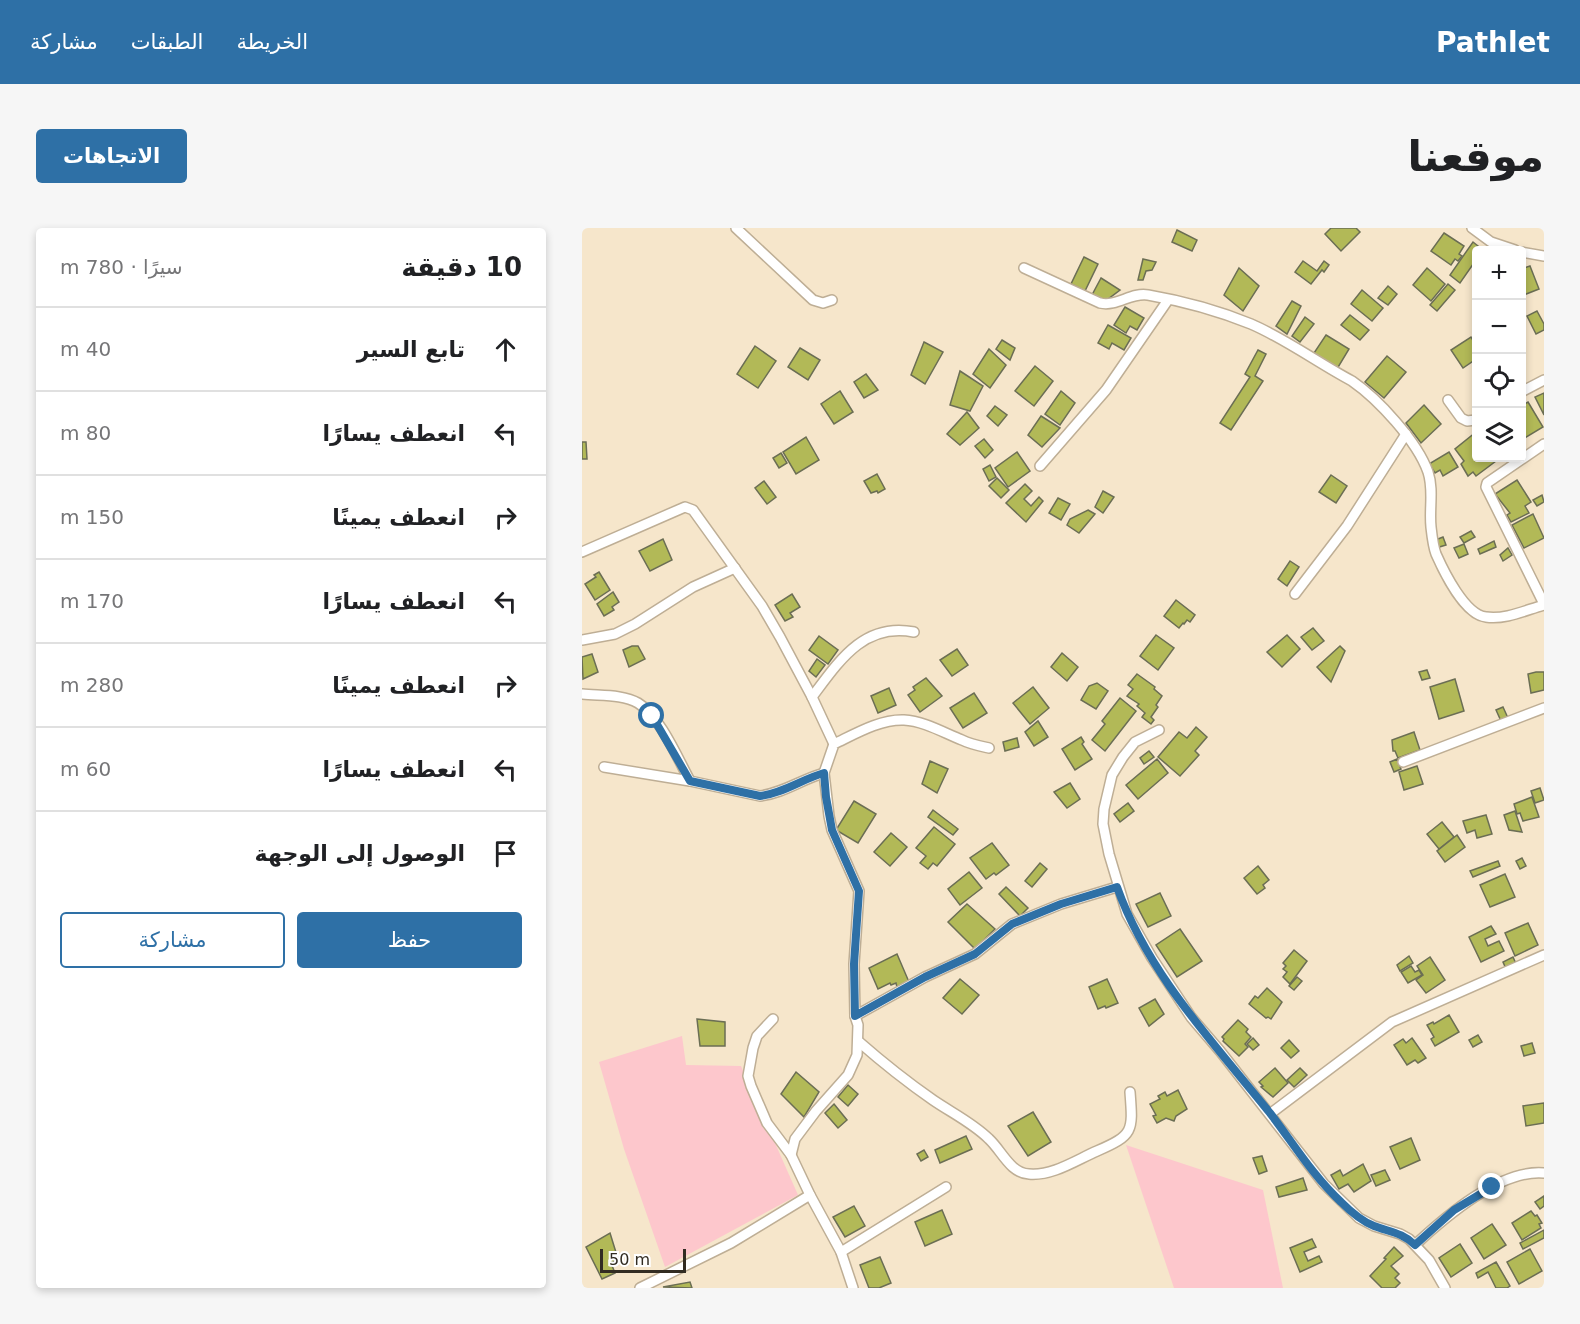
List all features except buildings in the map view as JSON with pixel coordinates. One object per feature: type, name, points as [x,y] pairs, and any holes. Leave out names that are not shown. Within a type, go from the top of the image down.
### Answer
[{"type":"street","points":[[736,228],[813,300],[823,303],[832,300]]},
{"type":"street","points":[[1472,228],[1491,242],[1503,246]]},
{"type":"street","points":[[1526,253],[1544,256]]},
{"type":"street","points":[[1024,268],[1100,303],[1108,304],[1137,295],[1168,300],[1242,321],[1274,336],[1366,391],[1406,434],[1426,468],[1429,476],[1430,524],[1436,553],[1465,605],[1485,617],[1514,614],[1544,604],[1486,487],[1487,483],[1544,444]]},
{"type":"street","points":[[1040,466],[1106,390],[1168,300]]},
{"type":"street","points":[[1526,389],[1544,380]]},
{"type":"street","points":[[1448,400],[1461,418],[1467,422],[1472,421]]},
{"type":"street","points":[[1295,594],[1347,526],[1406,434]]},
{"type":"street","points":[[582,552],[685,507],[690,508],[699,515],[780,637],[834,744],[824,773],[826,797],[832,830],[859,891],[854,964],[855,1016],[858,1025],[857,1054],[848,1075],[805,1124],[795,1139],[791,1155]]},
{"type":"street","points":[[582,640],[615,634],[693,587],[735,568]]},
{"type":"street","points":[[812,697],[828,675],[856,645],[882,631],[898,629],[914,632]]},
{"type":"street","points":[[582,693],[624,698],[645,708],[670,743],[690,781]]},
{"type":"street","points":[[1403,762],[1544,708]]},
{"type":"street","points":[[834,744],[869,728],[887,722],[905,720],[932,727],[965,742],[988,748]]},
{"type":"street","points":[[1159,730],[1135,742],[1112,775],[1103,824],[1117,887],[1134,929],[1191,1017],[1324,1184],[1359,1218],[1374,1226],[1404,1235],[1430,1260],[1445,1288]]},
{"type":"street","points":[[604,767],[690,781],[760,796],[771,795],[794,787],[807,778],[824,773]]},
{"type":"street","points":[[855,1016],[925,977],[975,954],[1012,924],[1061,904],[1117,887]]},
{"type":"street","points":[[1270,1114],[1392,1022],[1544,955]]},
{"type":"street","points":[[773,1019],[757,1036],[748,1076],[767,1123],[791,1155],[841,1252],[853,1288]]},
{"type":"street","points":[[858,1041],[912,1086],[976,1127],[992,1141],[1018,1172],[1045,1173],[1117,1143],[1129,1132],[1132,1115],[1130,1092]]},
{"type":"street","points":[[1415,1245],[1454,1210],[1478,1196],[1528,1173],[1544,1173]]},
{"type":"street","points":[[841,1252],[946,1187]]},
{"type":"street","points":[[640,1288],[732,1243],[810,1195]]},
{"type":"shaded area","points":[[682,1036],[686,1065],[741,1066],[798,1195],[665,1267],[624,1149],[599,1062]]},
{"type":"shaded area","points":[[1126,1145],[1263,1190],[1283,1288],[1174,1288]]},
{"type":"route","points":[[652,716],[670,743],[690,781],[760,796],[771,795],[794,787],[807,778],[824,773],[832,830],[859,891],[854,964],[855,1016],[925,977],[975,954],[1012,924],[1029,915],[1117,887],[1138,936],[1191,1017],[1324,1184],[1359,1218],[1374,1226],[1404,1235],[1415,1245],[1454,1210],[1492,1187]]}]
